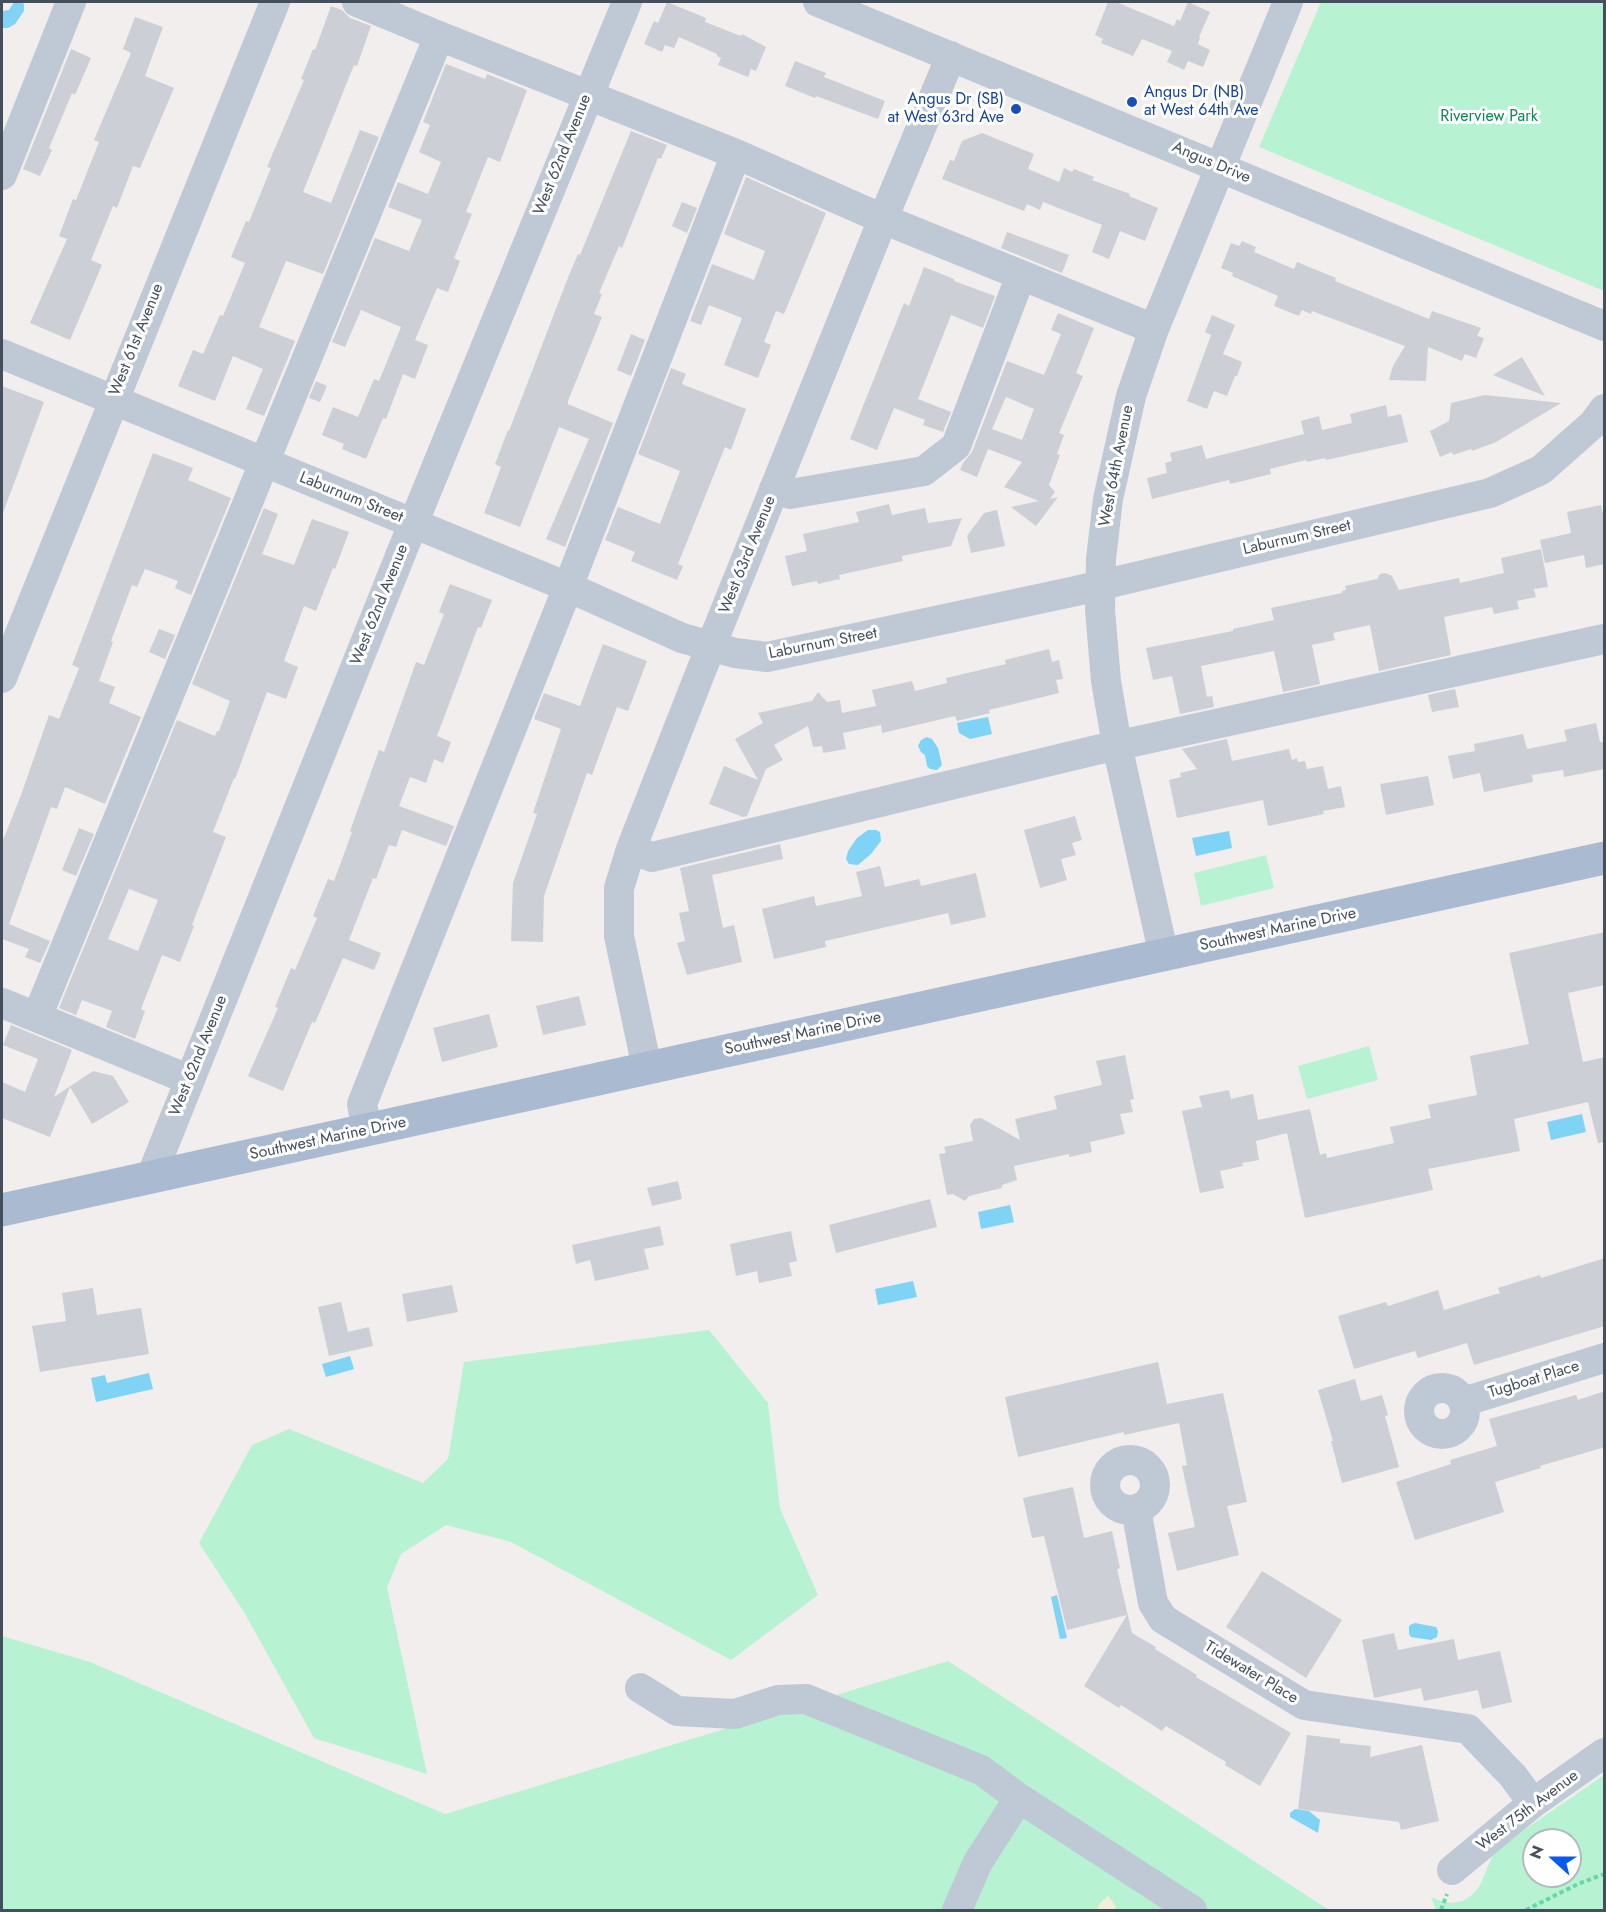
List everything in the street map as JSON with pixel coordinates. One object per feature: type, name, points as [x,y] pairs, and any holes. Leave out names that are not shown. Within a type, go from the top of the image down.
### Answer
[{"type":"main road","name":"Southwest Marine Drive","points":[[2,1210],[1605,858]]},
{"type":"street","points":[[2,175],[71,2]]},
{"type":"street","name":"West 61st Avenue","points":[[2,678],[275,2]]},
{"type":"street","points":[[357,2],[736,154],[883,219],[1154,328]]},
{"type":"street","name":"West 62nd Avenue","points":[[151,1177],[627,2]]},
{"type":"street","name":"Angus Drive","points":[[818,2],[1605,326]]},
{"type":"street","name":"West 64th Avenue","points":[[1164,956],[1117,745],[1106,681],[1100,610],[1101,559],[1108,499],[1131,396],[1154,328],[1288,2]]},
{"type":"street","points":[[37,1017],[439,36]]},
{"type":"street","name":"West 63rd Avenue","points":[[647,1068],[619,936],[619,888],[631,849],[711,646],[951,56]]},
{"type":"street","points":[[367,1130],[362,1104],[568,587],[736,154]]},
{"type":"street","points":[[774,489],[790,494],[924,471],[956,446],[1021,275]]},
{"type":"street","name":"Laburnum Street","points":[[2,354],[568,587],[682,638],[735,652],[767,657],[1101,585],[1490,493],[1541,470],[1601,418]]},
{"type":"street","points":[[631,849],[652,857],[1117,745],[1605,639]]},
{"type":"street","points":[[2,1003],[190,1080]]},
{"type":"street","name":"Tugboat Place","points":[[1463,1402],[1605,1358]]},
{"type":"street","name":"Tidewater Place","points":[[1136,1509],[1154,1603],[1162,1619],[1304,1705],[1468,1729],[1513,1776],[1533,1803]]},
{"type":"street","points":[[640,1688],[677,1712],[735,1714],[778,1700],[806,1699],[981,1770],[1019,1798],[1192,1910]]},
{"type":"street","name":"West 75th Avenue","points":[[1452,1870],[1533,1803],[1605,1753]]},
{"type":"street","points":[[957,1911],[978,1862],[1019,1798]]},
{"type":"path","points":[[1526,1911],[1578,1884],[1605,1874]]},
{"type":"green space","name":"Riverview Park","points":[[1321,2],[1604,2],[1604,291],[1259,147]]},
{"type":"green space","points":[[1266,855],[1274,888],[1201,906],[1194,873]]},
{"type":"green space","points":[[1369,1046],[1378,1080],[1307,1099],[1298,1066]]},
{"type":"green space","points":[[709,1330],[768,1403],[780,1508],[818,1595],[731,1660],[511,1542],[446,1525],[401,1554],[387,1587],[427,1774],[314,1738],[244,1612],[199,1543],[252,1445],[289,1429],[423,1483],[448,1459],[464,1362]]},
{"type":"green space","points":[[2,1636],[90,1662],[445,1814],[948,1661],[1329,1910],[2,1910]]},
{"type":"green space","points":[[1604,1775],[1604,1910],[1436,1910],[1431,1897],[1452,1903],[1463,1901],[1479,1887],[1495,1850],[1522,1831],[1522,1888],[1582,1888],[1582,1828],[1527,1828]]},
{"type":"sand","points":[[1108,1896],[1116,1906],[1115,1910],[1097,1910],[1100,1903]]},
{"type":"water","points":[[14,2],[24,4],[24,11],[15,24],[2,28],[2,11],[9,10]]},
{"type":"water","points":[[988,717],[992,734],[970,739],[959,733],[957,723]]},
{"type":"water","points":[[927,737],[932,739],[938,748],[942,765],[937,770],[927,766],[925,755],[918,746],[921,740]]},
{"type":"water","points":[[868,830],[880,832],[881,841],[858,865],[849,864],[846,859],[848,851],[857,838]]},
{"type":"water","points":[[1229,831],[1232,848],[1196,856],[1192,838]]},
{"type":"water","points":[[1582,1114],[1586,1132],[1551,1140],[1547,1122]]},
{"type":"water","points":[[1010,1205],[1014,1222],[981,1229],[978,1212]]},
{"type":"water","points":[[913,1281],[917,1297],[878,1305],[875,1289]]},
{"type":"water","points":[[350,1356],[354,1369],[326,1377],[322,1364]]},
{"type":"water","points":[[149,1373],[153,1389],[96,1402],[91,1378],[105,1375],[107,1383]]},
{"type":"water","points":[[1057,1595],[1067,1638],[1060,1639],[1051,1597]]},
{"type":"water","points":[[1415,1623],[1436,1627],[1437,1637],[1431,1640],[1411,1637],[1409,1627]]},
{"type":"water","points":[[1295,1809],[1309,1811],[1320,1820],[1318,1833],[1290,1817],[1290,1813]]},
{"type":"building","points":[[667,2],[706,18],[705,22],[741,36],[742,34],[766,47],[756,71],[751,69],[748,77],[718,65],[721,58],[717,54],[679,37],[674,48],[665,45],[662,52],[644,44],[654,21],[658,23]]},
{"type":"building","points":[[1108,2],[1116,2],[1174,26],[1177,19],[1180,21],[1188,2],[1210,12],[1198,44],[1210,50],[1203,67],[1188,61],[1184,70],[1167,62],[1172,51],[1142,39],[1133,56],[1101,43],[1103,39],[1095,35]]},
{"type":"building","points":[[331,6],[342,10],[350,18],[371,26],[357,66],[354,65],[303,192],[331,203],[360,130],[379,137],[323,274],[286,261],[259,327],[295,341],[264,416],[246,409],[263,369],[233,356],[215,401],[178,386],[193,350],[203,354],[220,315],[223,316],[245,263],[231,257],[246,221],[249,222],[271,168],[267,167],[304,80],[301,79],[313,49],[315,50]]},
{"type":"building","points":[[135,17],[163,27],[145,76],[174,88],[140,168],[133,166],[117,208],[113,206],[91,260],[102,265],[70,340],[30,323],[67,239],[59,236],[99,142],[94,140],[131,53],[123,49]]},
{"type":"building","points":[[71,49],[91,58],[75,95],[72,93],[49,148],[52,150],[40,176],[23,169]]},
{"type":"building","points":[[795,61],[826,73],[824,77],[885,101],[878,119],[785,86]]},
{"type":"building","points":[[446,64],[485,79],[487,74],[527,90],[500,162],[488,157],[466,212],[472,214],[454,258],[460,261],[448,292],[437,288],[415,340],[428,345],[415,379],[403,374],[386,419],[383,418],[366,459],[342,449],[344,444],[322,435],[333,407],[358,417],[374,379],[379,381],[401,327],[361,310],[345,347],[332,342],[375,238],[409,251],[422,220],[388,207],[398,182],[428,194],[441,162],[419,152],[430,125],[423,122]]},
{"type":"building","points":[[631,131],[667,145],[661,159],[658,158],[622,248],[619,246],[599,293],[602,294],[594,314],[602,317],[568,401],[568,404],[613,423],[565,547],[546,539],[589,439],[559,427],[520,527],[484,513],[501,467],[495,464],[508,430],[569,275],[578,254],[580,255]]},
{"type":"building","points":[[982,133],[1034,154],[1028,169],[1059,182],[1064,168],[1072,172],[1074,169],[1094,177],[1092,180],[1130,194],[1129,196],[1158,208],[1145,241],[1120,231],[1109,259],[1092,252],[1102,225],[1043,202],[1040,210],[1027,204],[1024,211],[942,179],[950,160],[954,161],[962,141]]},
{"type":"building","points":[[746,177],[826,213],[784,314],[776,311],[764,342],[771,345],[758,378],[724,365],[742,318],[709,305],[701,325],[690,321],[712,264],[754,280],[765,251],[724,234]]},
{"type":"building","points":[[682,202],[697,208],[687,233],[672,226]]},
{"type":"building","points":[[1007,232],[1069,255],[1062,273],[1001,248]]},
{"type":"building","points":[[1242,241],[1256,247],[1254,252],[1294,269],[1297,262],[1336,278],[1335,281],[1429,319],[1432,311],[1481,328],[1477,336],[1484,338],[1476,358],[1465,354],[1462,361],[1428,347],[1426,381],[1389,380],[1393,366],[1405,346],[1312,311],[1311,314],[1302,310],[1299,316],[1274,306],[1278,296],[1232,276],[1233,273],[1221,268],[1231,243],[1239,246]]},
{"type":"building","points":[[924,267],[995,296],[983,328],[951,315],[918,399],[951,412],[943,432],[923,425],[925,420],[894,408],[877,450],[850,439],[904,303],[909,306]]},
{"type":"building","points":[[1058,313],[1094,328],[1076,373],[1083,376],[1059,433],[1064,435],[1057,454],[1060,455],[1049,485],[1055,492],[1050,499],[1058,497],[1036,526],[1011,507],[1039,501],[1004,487],[1022,462],[988,449],[977,477],[960,470],[972,452],[1007,361],[1044,375],[1061,334],[1051,330]],"holes":[[[1006,397],[1034,409],[1022,440],[992,429]]]},
{"type":"building","points":[[1212,315],[1235,325],[1223,354],[1242,362],[1227,396],[1214,391],[1207,409],[1187,401],[1211,335],[1205,332]]},
{"type":"building","points":[[631,334],[645,340],[631,376],[617,370]]},
{"type":"building","points":[[1522,357],[1545,396],[1493,375]]},
{"type":"building","points":[[671,368],[686,374],[682,383],[684,385],[746,409],[731,450],[725,447],[678,564],[683,566],[677,580],[631,561],[635,552],[605,540],[618,507],[660,524],[680,471],[638,454]]},
{"type":"building","points":[[316,381],[327,386],[320,402],[309,398]]},
{"type":"building","points":[[2,386],[44,402],[3,513],[2,513]]},
{"type":"building","points":[[1485,395],[1561,403],[1496,442],[1472,451],[1471,449],[1453,455],[1452,452],[1440,457],[1430,431],[1449,421],[1451,403]]},
{"type":"building","points":[[1386,405],[1388,417],[1401,414],[1408,442],[1326,460],[1325,458],[1307,462],[1306,460],[1270,469],[1271,474],[1230,484],[1229,480],[1152,499],[1147,478],[1167,473],[1165,463],[1172,461],[1170,453],[1202,445],[1206,459],[1304,434],[1301,421],[1319,416],[1322,430],[1352,423],[1350,414]]},
{"type":"building","points":[[153,453],[193,468],[188,480],[231,498],[191,595],[175,588],[178,581],[145,569],[137,587],[132,585],[99,681],[115,687],[109,703],[141,717],[105,804],[65,787],[57,809],[51,807],[9,924],[50,941],[40,963],[25,957],[29,949],[2,939],[2,838],[4,838],[21,795],[49,715],[59,719],[79,668],[72,665]]},
{"type":"building","points":[[889,504],[892,515],[925,508],[928,523],[962,518],[951,546],[902,556],[903,561],[839,575],[840,579],[792,586],[785,556],[807,551],[803,534],[859,522],[856,512]]},
{"type":"building","points":[[1601,505],[1605,522],[1605,564],[1586,568],[1584,555],[1545,563],[1540,540],[1571,533],[1567,512]]},
{"type":"building","points":[[264,508],[278,514],[262,554],[294,565],[312,519],[349,532],[316,611],[304,606],[284,661],[298,667],[286,699],[267,692],[213,832],[226,837],[192,925],[194,926],[180,962],[162,955],[141,1009],[145,1011],[135,1039],[106,1027],[112,1011],[82,1000],[76,1015],[59,1008],[177,720],[215,736],[219,731],[230,701],[192,684]],"holes":[[[129,889],[158,900],[138,951],[108,939]]]},
{"type":"building","points":[[997,510],[1005,546],[971,553],[967,536],[984,513]]},
{"type":"building","points":[[1541,549],[1548,587],[1534,589],[1536,597],[1517,601],[1519,609],[1494,614],[1492,607],[1444,617],[1451,655],[1379,671],[1370,625],[1333,633],[1335,640],[1312,645],[1320,684],[1283,692],[1274,651],[1201,666],[1207,697],[1212,696],[1214,707],[1180,714],[1172,676],[1153,680],[1146,648],[1233,631],[1233,629],[1274,620],[1271,608],[1342,593],[1346,590],[1345,586],[1377,579],[1380,574],[1386,573],[1392,576],[1399,590],[1459,578],[1460,583],[1504,573],[1501,558]]},
{"type":"building","points":[[450,584],[492,600],[481,628],[478,627],[437,736],[451,742],[443,763],[434,759],[426,783],[410,777],[399,806],[454,826],[446,846],[402,830],[396,847],[389,845],[376,879],[373,878],[349,940],[381,953],[374,970],[343,958],[315,1023],[312,1022],[283,1091],[248,1076],[278,1008],[275,1007],[291,968],[295,970],[317,918],[313,916],[328,879],[334,881],[379,750],[384,752],[416,662],[424,665],[444,614],[439,612]]},
{"type":"building","points":[[159,629],[175,635],[165,659],[149,652]]},
{"type":"building","points":[[603,644],[647,661],[628,711],[617,707],[592,775],[587,773],[544,896],[543,942],[511,941],[513,883],[537,814],[533,813],[561,729],[534,719],[544,693],[580,706]]},
{"type":"building","points":[[1049,649],[1052,662],[1059,660],[1063,679],[1056,680],[1059,693],[989,710],[990,713],[957,721],[955,716],[882,733],[881,725],[843,733],[846,749],[823,753],[822,746],[813,747],[808,726],[774,745],[783,760],[766,769],[747,816],[743,817],[709,804],[724,766],[758,780],[735,739],[763,723],[758,713],[812,701],[818,692],[827,702],[840,700],[842,713],[876,706],[872,690],[912,681],[915,691],[947,683],[946,678],[1006,664],[1005,660]]},
{"type":"building","points":[[1455,689],[1459,707],[1432,712],[1428,695]]},
{"type":"building","points":[[1596,723],[1600,742],[1605,742],[1605,769],[1564,777],[1563,770],[1532,775],[1533,782],[1484,792],[1480,773],[1453,779],[1448,756],[1475,751],[1474,744],[1523,734],[1527,749],[1567,741],[1564,730]]},
{"type":"building","points":[[1227,739],[1232,761],[1289,749],[1292,760],[1297,758],[1298,762],[1305,761],[1307,769],[1323,766],[1328,789],[1341,786],[1345,807],[1268,826],[1263,800],[1177,818],[1169,780],[1181,777],[1180,773],[1197,769],[1182,749]]},
{"type":"building","points":[[1428,776],[1434,805],[1386,815],[1380,784]]},
{"type":"building","points":[[1075,816],[1082,840],[1072,843],[1076,855],[1061,859],[1067,880],[1040,888],[1024,830]]},
{"type":"building","points":[[79,828],[94,834],[76,876],[62,870]]},
{"type":"building","points":[[780,844],[783,859],[712,875],[723,928],[734,925],[742,962],[687,975],[677,943],[685,941],[679,913],[689,911],[680,868]]},
{"type":"building","points":[[880,866],[885,887],[919,879],[921,886],[976,873],[986,917],[951,925],[948,913],[825,941],[826,947],[774,959],[762,909],[814,896],[816,906],[862,896],[856,872]]},
{"type":"building","points":[[1605,932],[1605,985],[1568,993],[1583,1062],[1605,1057],[1605,1142],[1598,1143],[1588,1102],[1514,1119],[1520,1151],[1428,1169],[1433,1190],[1305,1218],[1287,1133],[1256,1141],[1259,1160],[1220,1171],[1224,1188],[1200,1193],[1182,1111],[1202,1107],[1199,1096],[1229,1090],[1231,1099],[1253,1094],[1258,1120],[1310,1109],[1320,1155],[1326,1153],[1327,1158],[1394,1143],[1390,1127],[1431,1118],[1428,1105],[1477,1095],[1470,1056],[1529,1044],[1509,953]]},
{"type":"building","points":[[579,996],[586,1025],[543,1035],[536,1006]]},
{"type":"building","points":[[489,1014],[498,1047],[442,1062],[433,1028]]},
{"type":"building","points":[[11,1025],[72,1050],[54,1097],[93,1071],[113,1076],[129,1102],[92,1124],[70,1087],[50,1137],[2,1118],[2,1082],[25,1092],[38,1059],[3,1045]]},
{"type":"building","points":[[1125,1055],[1134,1099],[1130,1100],[1133,1112],[1120,1114],[1125,1134],[1090,1142],[1092,1152],[1069,1157],[1069,1154],[1014,1166],[1017,1180],[1002,1185],[1002,1188],[969,1196],[965,1201],[953,1194],[947,1195],[939,1154],[946,1153],[944,1147],[973,1141],[970,1125],[974,1119],[981,1118],[1020,1140],[1015,1119],[1057,1109],[1054,1096],[1102,1085],[1096,1061]]},
{"type":"building","points":[[678,1181],[682,1199],[652,1206],[647,1188]]},
{"type":"building","points":[[930,1199],[937,1227],[836,1253],[829,1225]]},
{"type":"building","points":[[660,1226],[664,1245],[644,1249],[649,1269],[595,1281],[590,1260],[576,1264],[572,1245]]},
{"type":"building","points":[[791,1231],[797,1261],[789,1263],[792,1276],[759,1283],[757,1271],[736,1276],[730,1244]]},
{"type":"building","points":[[1605,1258],[1605,1326],[1474,1365],[1467,1343],[1418,1358],[1415,1351],[1354,1369],[1338,1316],[1386,1302],[1388,1306],[1438,1290],[1444,1310],[1500,1293],[1498,1288],[1540,1275],[1541,1278]]},
{"type":"building","points":[[452,1285],[458,1312],[407,1322],[402,1294]]},
{"type":"building","points":[[93,1288],[97,1315],[141,1308],[149,1354],[40,1372],[32,1326],[66,1321],[62,1293]]},
{"type":"building","points":[[341,1302],[348,1332],[369,1327],[373,1346],[329,1356],[318,1307]]},
{"type":"building","points":[[1158,1362],[1167,1404],[1223,1393],[1247,1502],[1227,1506],[1239,1555],[1177,1571],[1168,1533],[1195,1527],[1182,1466],[1187,1465],[1179,1423],[1124,1435],[1124,1432],[1018,1457],[1005,1397]]},
{"type":"building","points":[[1355,1379],[1361,1401],[1382,1395],[1388,1415],[1385,1416],[1399,1467],[1342,1483],[1318,1390]]},
{"type":"building","points":[[1605,1391],[1605,1447],[1495,1482],[1504,1512],[1415,1540],[1396,1482],[1451,1464],[1450,1460],[1497,1446],[1489,1419],[1576,1395],[1578,1400]]},
{"type":"building","points":[[1073,1487],[1084,1538],[1112,1531],[1120,1568],[1117,1569],[1132,1633],[1197,1675],[1196,1677],[1291,1733],[1260,1786],[1225,1765],[1226,1762],[1166,1726],[1162,1731],[1121,1705],[1119,1708],[1084,1686],[1127,1615],[1067,1630],[1044,1536],[1032,1538],[1023,1498]]},
{"type":"building","points":[[1262,1571],[1342,1620],[1306,1678],[1226,1627]]},
{"type":"building","points":[[1394,1633],[1398,1650],[1454,1639],[1458,1660],[1500,1651],[1512,1702],[1482,1709],[1478,1690],[1424,1701],[1421,1688],[1374,1698],[1362,1640]]},
{"type":"building","points":[[1307,1735],[1340,1739],[1340,1743],[1371,1746],[1370,1757],[1422,1745],[1439,1821],[1401,1830],[1399,1822],[1298,1809]]},
{"type":"place","name":"Angus Dr (NB) at West 64th Ave","points":[[1132,102]]},
{"type":"place","name":"Angus Dr (SB) at West 63rd Ave","points":[[1016,109]]}]
